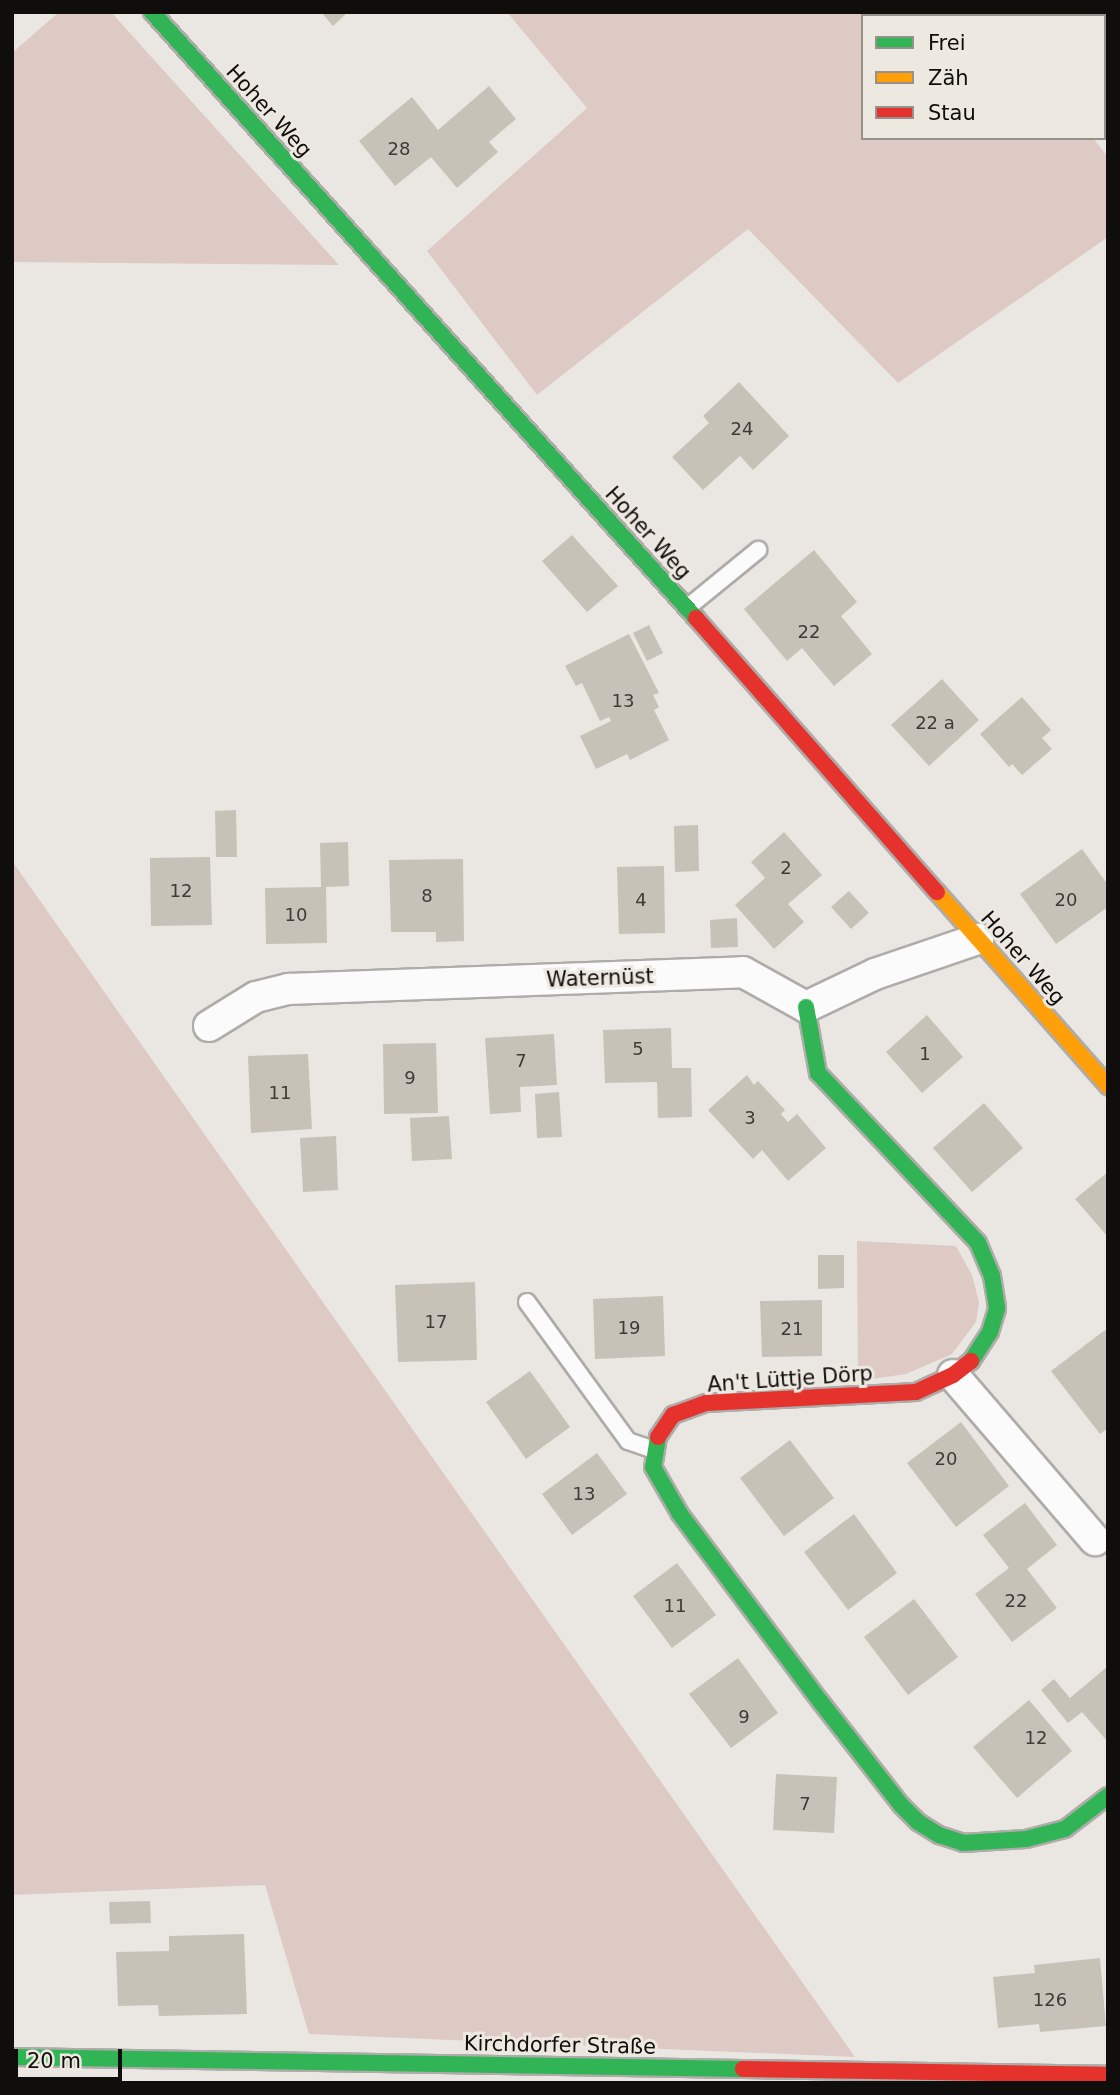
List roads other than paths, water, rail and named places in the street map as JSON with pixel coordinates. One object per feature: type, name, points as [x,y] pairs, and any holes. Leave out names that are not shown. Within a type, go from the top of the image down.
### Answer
[{"type":"street","name":"Hoher Weg","points":[[152,12],[687,608],[1108,1086]]},
{"type":"street","points":[[806,1006],[875,974],[978,939]]},
{"type":"street","name":"Waternüst","points":[[209,1026],[256,997],[289,989],[743,972],[806,1006]]},
{"type":"street","name":"An't Lüttje Dörp","points":[[654,1450],[658,1435],[673,1415],[706,1403],[916,1392],[953,1376],[980,1352],[997,1309],[986,1259],[978,1243],[818,1073],[806,1006]]},
{"type":"street","points":[[953,1376],[1096,1540]]},
{"type":"street","points":[[654,1450],[653,1467],[680,1514],[820,1701],[901,1805],[918,1822],[939,1835],[963,1843],[1026,1839],[1065,1829],[1108,1796]]},
{"type":"street","name":"Kirchdorfer Straße","points":[[12,2057],[1108,2075]]},
{"type":"lane","points":[[687,608],[758,550]]},
{"type":"lane","points":[[527,1301],[628,1441],[654,1450]]}]
